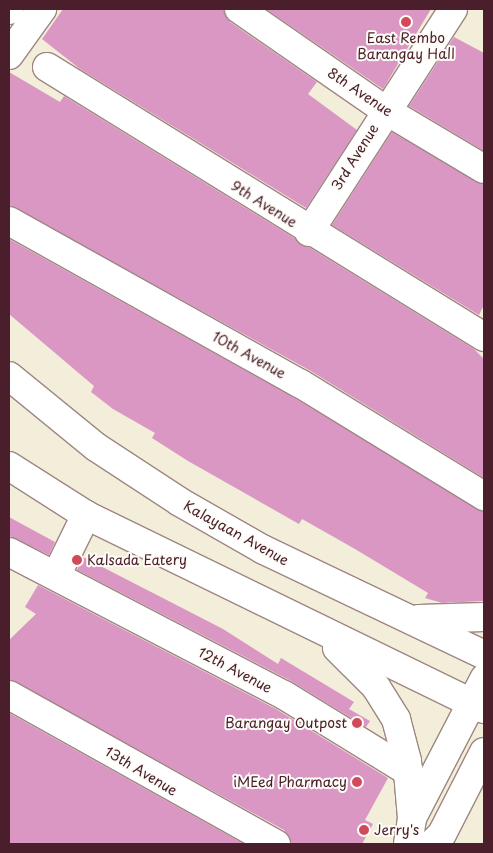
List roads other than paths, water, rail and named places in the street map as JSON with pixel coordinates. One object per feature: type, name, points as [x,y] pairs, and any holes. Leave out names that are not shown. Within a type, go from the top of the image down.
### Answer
[{"type":"street","points":[[9,55],[42,9]]},
{"type":"street","name":"8th Avenue","points":[[239,9],[385,110],[484,169]]},
{"type":"street","name":"3rd Avenue","points":[[309,232],[385,110],[453,9]]},
{"type":"street","name":"9th Avenue","points":[[47,67],[309,232],[484,337]]},
{"type":"street","name":"10th Avenue","points":[[9,220],[301,384],[484,496]]},
{"type":"street","name":"Kalayaan Avenue","points":[[9,376],[96,447],[180,502],[262,549],[397,616],[484,655]]},
{"type":"street","points":[[9,466],[86,515],[477,706]]},
{"type":"street","points":[[57,574],[86,515]]},
{"type":"street","name":"12th Avenue","points":[[9,552],[57,574],[284,695],[409,772]]},
{"type":"street","points":[[397,616],[437,621],[484,617]]},
{"type":"street","points":[[309,625],[357,665],[383,695],[401,734],[409,772],[410,831]]},
{"type":"street","points":[[410,831],[477,706],[484,679]]},
{"type":"street","name":"13th Avenue","points":[[9,695],[276,844]]},
{"type":"street","points":[[437,839],[484,752]]},
{"type":"street","points":[[437,839],[484,794]]},
{"type":"place","name":"East Rembo Barangay Hall","points":[[406,22]]},
{"type":"place","name":"Kalsada Eatery","points":[[77,560]]},
{"type":"place","name":"Barangay Outpost","points":[[357,723]]},
{"type":"place","name":"iMEed Pharmacy","points":[[357,782]]},
{"type":"place","name":"Jerry's","points":[[364,830]]}]
